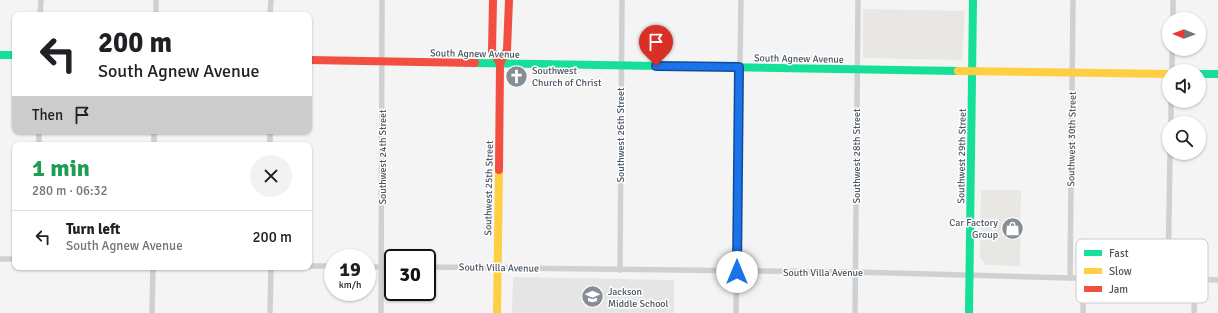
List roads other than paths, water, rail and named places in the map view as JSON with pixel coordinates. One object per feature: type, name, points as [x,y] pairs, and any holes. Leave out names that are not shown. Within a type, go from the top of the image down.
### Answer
[{"type":"main road","name":"Southwest 25th Street","points":[[492,0],[492,51],[500,63]]},
{"type":"main road","name":"Southwest 25th Street","points":[[497,313],[500,63],[507,50],[509,0]]},
{"type":"main road","name":"Southwest 29th Street","points":[[969,313],[973,0]]},
{"type":"main road","points":[[0,55],[12,55]]},
{"type":"main road","name":"South Agnew Avenue","points":[[312,60],[972,72],[1162,74]]},
{"type":"main road","points":[[1206,74],[1218,74]]},
{"type":"street","points":[[40,12],[41,0]]},
{"type":"street","points":[[156,0],[156,12]]},
{"type":"street","points":[[270,12],[271,0]]},
{"type":"street","name":"Southwest 24th Street","points":[[381,313],[382,0]]},
{"type":"street","name":"Southwest 26th Street","points":[[620,270],[620,65],[622,0]]},
{"type":"street","points":[[736,313],[741,0]]},
{"type":"street","name":"Southwest 28th Street","points":[[855,313],[856,69],[858,0]]},
{"type":"street","name":"Southwest 30th Street","points":[[1070,278],[1073,0]]},
{"type":"street","points":[[1173,0],[1173,12]]},
{"type":"street","points":[[1169,239],[1170,160]]},
{"type":"street","points":[[0,259],[12,259]]},
{"type":"street","points":[[312,266],[324,266]]},
{"type":"street","points":[[376,267],[382,267]]},
{"type":"street","name":"South Villa Avenue","points":[[436,267],[737,272],[856,272],[1076,278]]},
{"type":"street","points":[[152,313],[154,270]]},
{"type":"street","points":[[270,313],[271,270]]},
{"type":"street","points":[[1083,303],[1083,313]]},
{"type":"street","points":[[1194,303],[1194,313]]},
{"type":"place","name":"Southwest Church of Christ","points":[[516,76]]},
{"type":"place","name":"Car Factory Group","points":[[1013,228]]},
{"type":"place","name":"Jackson Middle School","points":[[593,297]]}]
